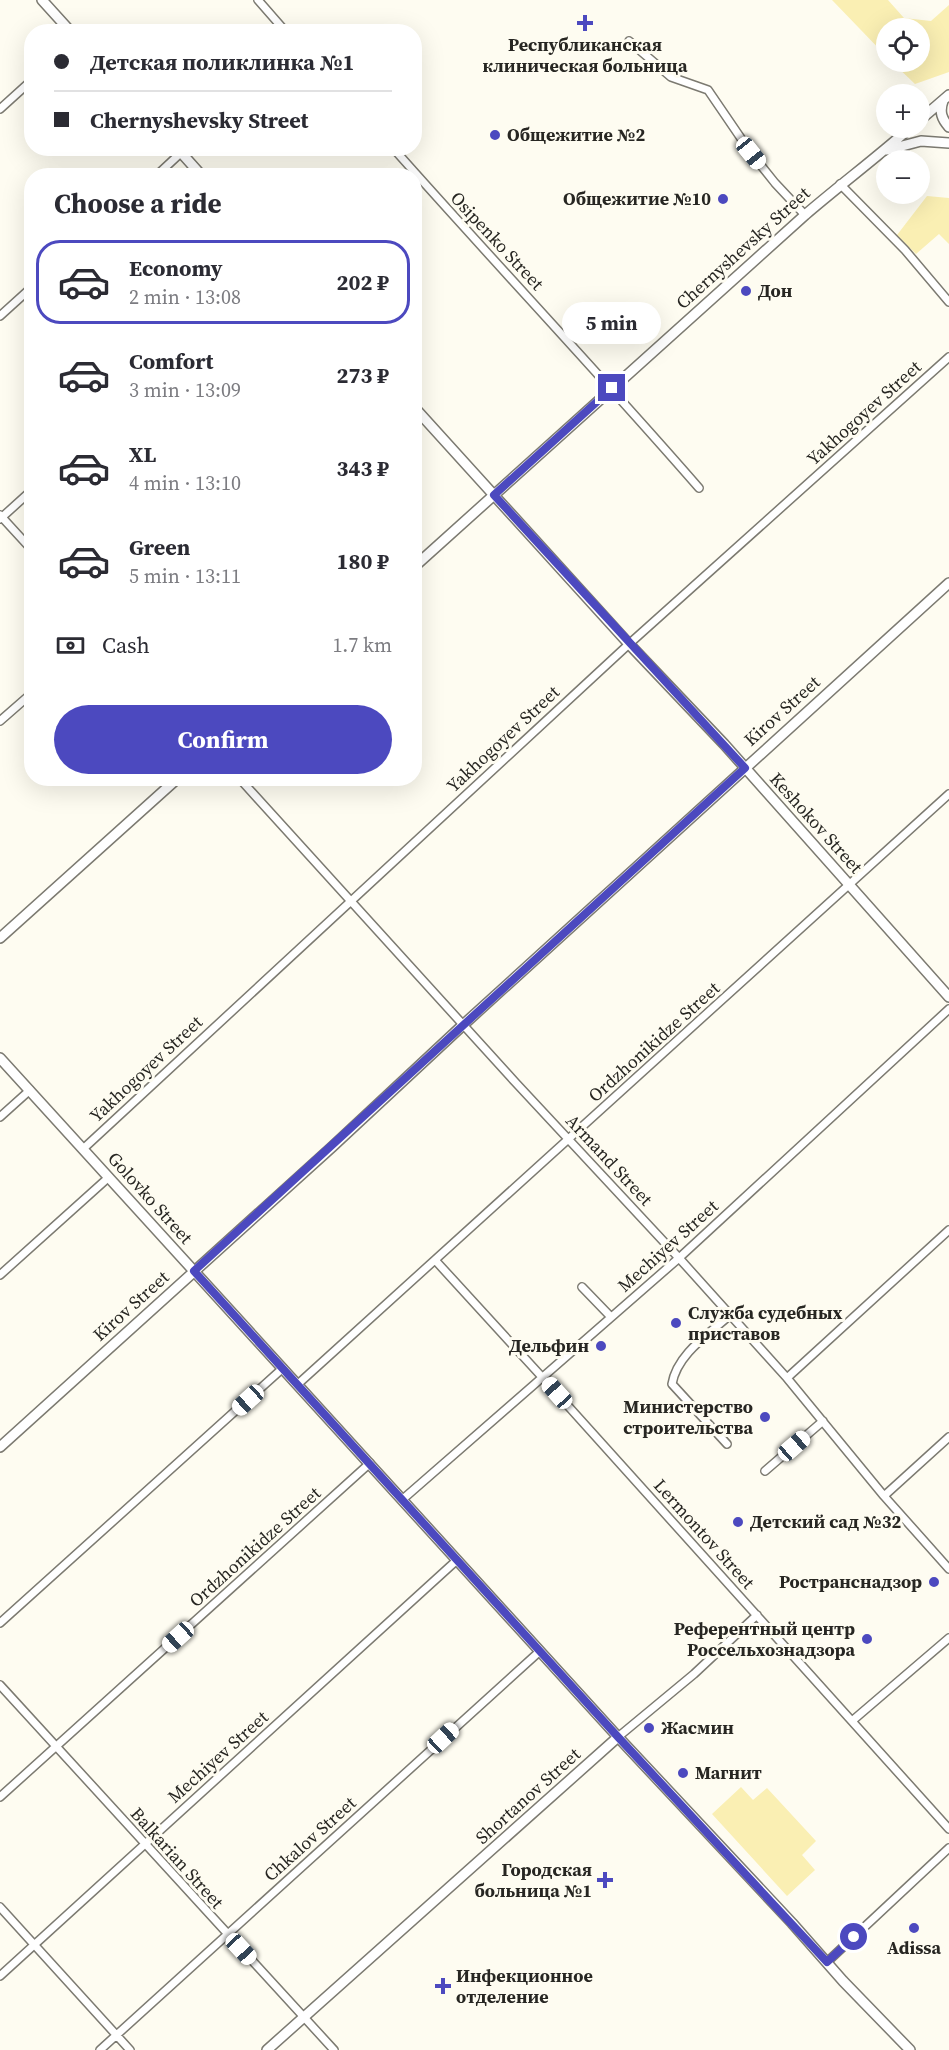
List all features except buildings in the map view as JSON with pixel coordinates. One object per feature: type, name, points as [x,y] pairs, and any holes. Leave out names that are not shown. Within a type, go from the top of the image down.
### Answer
[{"type":"street","points":[[42,0],[64,24]]},
{"type":"street","points":[[258,0],[279,24]]},
{"type":"street","points":[[629,41],[671,77],[708,90],[751,153],[775,183],[805,214]]},
{"type":"street","points":[[0,109],[24,87]]},
{"type":"street","points":[[930,112],[946,98]]},
{"type":"street","points":[[946,98],[941,106],[942,117],[949,128]]},
{"type":"street","points":[[886,150],[899,138]]},
{"type":"street","points":[[889,150],[921,141],[949,143]]},
{"type":"street","points":[[164,168],[175,156]]},
{"type":"street","points":[[186,156],[196,168]]},
{"type":"street","name":"Osipenko Street","points":[[400,156],[411,168]]},
{"type":"street","name":"Chernyshevsky Street","points":[[422,560],[805,214],[876,158]]},
{"type":"street","name":"Osipenko Street","points":[[422,181],[612,388],[699,488]]},
{"type":"street","points":[[840,184],[904,250],[949,302]]},
{"type":"street","points":[[0,316],[24,294]]},
{"type":"street","name":"Yakhogoyev Street","points":[[83,1149],[629,644],[949,357]]},
{"type":"street","name":"Keshokov Street","points":[[422,416],[745,768],[949,997]]},
{"type":"street","points":[[24,497],[1,517],[24,541]]},
{"type":"street","name":"Kirov Street","points":[[0,1447],[949,583]]},
{"type":"street","points":[[0,721],[24,700]]},
{"type":"street","points":[[0,938],[169,786]]},
{"type":"street","name":"Armand Street","points":[[246,786],[730,1314],[949,1569]]},
{"type":"street","name":"Ordzhonikidze Street","points":[[298,1384],[949,794]]},
{"type":"street","name":"Mechiyev Street","points":[[403,1499],[679,1258],[949,1010]]},
{"type":"street","name":"Golovko Street","points":[[0,1058],[618,1737],[910,2050]]},
{"type":"street","points":[[0,1117],[30,1090]]},
{"type":"street","points":[[0,1275],[109,1177]]},
{"type":"street","points":[[787,1378],[949,1230]]},
{"type":"street","name":"Lermontov Street","points":[[435,1260],[949,1829]]},
{"type":"street","points":[[582,1287],[611,1317]]},
{"type":"street","points":[[727,1444],[672,1384],[677,1367],[690,1351],[730,1314]]},
{"type":"street","points":[[0,1623],[283,1368]]},
{"type":"street","points":[[765,1471],[823,1421]]},
{"type":"street","points":[[884,1496],[949,1437]]},
{"type":"street","name":"Ordzhonikidze Street","points":[[0,1797],[370,1464]]},
{"type":"street","name":"Mechiyev Street","points":[[0,1976],[457,1560]]},
{"type":"street","name":"Shortanov Street","points":[[267,2050],[618,1737],[694,1674],[757,1615]]},
{"type":"street","points":[[852,1721],[949,1638]]},
{"type":"street","name":"Chkalov Street","points":[[100,2050],[540,1651]]},
{"type":"street","name":"Balkarian Street","points":[[0,1685],[334,2050]]},
{"type":"street","points":[[827,1962],[949,1848]]},
{"type":"street","points":[[0,1907],[130,2050]]},
{"type":"shaded area","points":[[832,0],[888,0],[904,18],[876,18],[876,46]]},
{"type":"shaded area","points":[[949,5],[949,72],[915,84],[902,72],[930,72],[930,21]]},
{"type":"shaded area","points":[[930,196],[949,198],[949,244],[939,234],[916,254],[897,235],[921,204],[930,204]]},
{"type":"shaded area","points":[[741,1787],[753,1800],[767,1788],[816,1841],[802,1855],[815,1870],[787,1896],[712,1814]]},
{"type":"place","name":"Республиканская клиническая больница","points":[[585,23]]},
{"type":"place","name":"Общежитие №2","points":[[495,135]]},
{"type":"place","name":"Общежитие №10","points":[[723,199]]},
{"type":"place","name":"Дон","points":[[746,291]]},
{"type":"place","name":"Служба судебных приставов","points":[[676,1323]]},
{"type":"place","name":"Дельфин","points":[[601,1346]]},
{"type":"place","name":"Министерство строительства","points":[[765,1417]]},
{"type":"place","name":"Детский сад №32","points":[[738,1522]]},
{"type":"place","name":"Ространснадзор","points":[[934,1582]]},
{"type":"place","name":"Референтный центр Россельхознадзора","points":[[867,1639]]},
{"type":"place","name":"Жасмин","points":[[649,1728]]},
{"type":"place","name":"Магнит","points":[[683,1773]]},
{"type":"place","name":"Городская больница №1","points":[[605,1880]]},
{"type":"place","name":"Adissa","points":[[914,1928]]},
{"type":"place","name":"Инфекционное отделение","points":[[443,1986]]},
{"type":"route","points":[[612,388],[494,495],[745,768],[194,1271],[670,1794],[827,1962],[854,1937]]}]
